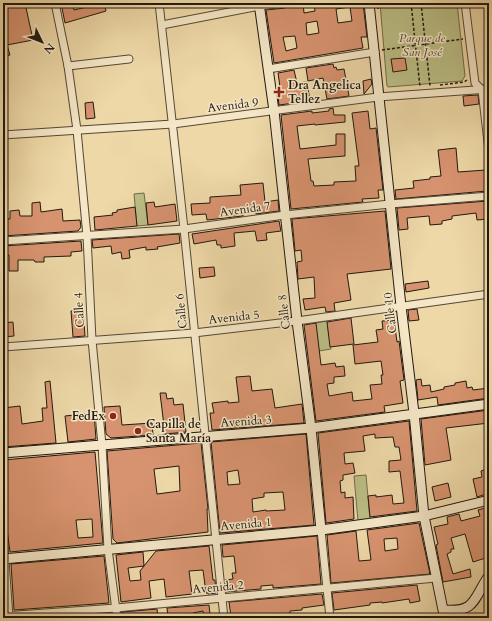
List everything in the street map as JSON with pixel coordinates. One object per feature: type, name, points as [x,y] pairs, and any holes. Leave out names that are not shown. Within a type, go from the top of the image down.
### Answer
[{"type":"main road","name":"Calle 10","points":[[369,3],[379,51],[378,97],[424,516],[443,614]]},
{"type":"main road","name":"Calle 8","points":[[260,4],[274,111],[297,322],[311,428],[321,530]]},
{"type":"main road","name":"Avenida 3","points":[[3,453],[311,428],[489,404]]},
{"type":"main road","name":"Avenida 1","points":[[4,559],[321,530],[424,516],[489,500]]},
{"type":"main road","points":[[443,614],[459,610],[472,604],[489,576]]},
{"type":"street","name":"Calle 4","points":[[55,3],[68,66],[77,130],[87,236],[92,340],[102,445],[108,549],[117,618]]},
{"type":"street","name":"Calle 6","points":[[159,3],[173,124],[224,618]]},
{"type":"street","points":[[162,25],[260,4],[284,3]]},
{"type":"street","points":[[465,3],[475,83],[486,89],[489,151]]},
{"type":"street","points":[[268,69],[379,51]]},
{"type":"street","points":[[68,66],[129,59]]},
{"type":"street","name":"Avenida 9","points":[[3,135],[173,124],[378,97],[486,89]]},
{"type":"street","name":"Avenida 7","points":[[3,241],[184,229],[285,215],[390,204],[489,196]]},
{"type":"street","name":"Avenida 5","points":[[3,347],[194,333],[297,322],[489,294]]},
{"type":"street","name":"Calle 8","points":[[321,530],[330,618]]},
{"type":"street","points":[[3,532],[7,616]]},
{"type":"street","name":"Avenida 2","points":[[7,616],[116,608],[436,578]]},
{"type":"path","points":[[378,3],[379,11]]},
{"type":"path","points":[[411,3],[420,87],[466,81]]},
{"type":"path","points":[[421,3],[430,86]]},
{"type":"path","points":[[379,51],[463,39]]},
{"type":"green space","name":"Parque de San José","points":[[380,3],[457,3],[465,76],[462,81],[388,87]]},
{"type":"green space","points":[[144,193],[148,225],[137,226],[134,194]]},
{"type":"green space","points":[[327,321],[331,349],[319,351],[315,323]]},
{"type":"green space","points":[[366,475],[370,520],[358,521],[354,476]]},
{"type":"building","points":[[3,3],[25,3],[33,40],[7,45],[10,55],[3,57]]},
{"type":"building","points":[[61,3],[72,3],[74,10],[104,3],[106,11],[65,23]]},
{"type":"building","points":[[303,3],[304,13],[315,11],[314,3],[363,3],[367,37],[361,37],[363,48],[274,63],[266,10],[285,8],[288,5]],"holes":[[[350,7],[352,21],[338,23],[336,9]],[[317,21],[319,33],[307,35],[306,23]],[[295,36],[297,48],[286,51],[283,37]]]},
{"type":"building","points":[[405,58],[407,70],[393,72],[391,59]]},
{"type":"building","points":[[333,64],[334,68],[336,67],[337,70],[344,69],[349,96],[327,99],[323,78],[308,81],[306,68]]},
{"type":"building","points":[[294,70],[297,83],[307,82],[310,101],[279,105],[277,88],[280,87],[278,73]]},
{"type":"building","points":[[371,79],[372,84],[364,94],[363,81]]},
{"type":"building","points":[[478,95],[479,104],[464,106],[463,96]]},
{"type":"building","points":[[93,102],[95,118],[86,119],[85,103]]},
{"type":"building","points":[[333,108],[334,115],[345,115],[345,122],[297,126],[300,149],[336,145],[336,134],[345,134],[345,156],[308,159],[311,181],[313,181],[314,186],[334,185],[334,182],[356,181],[355,166],[359,166],[352,113],[368,111],[370,129],[376,128],[383,190],[378,190],[379,198],[362,199],[363,202],[291,209],[281,115],[312,111],[312,113],[329,111],[329,109]]},
{"type":"building","points":[[456,148],[458,172],[486,170],[487,191],[396,199],[395,190],[414,188],[413,181],[441,176],[438,150]]},
{"type":"building","points":[[263,183],[265,202],[278,200],[279,211],[256,214],[255,207],[243,208],[243,216],[207,220],[206,214],[192,215],[191,204],[210,203],[210,197],[241,195],[240,185]]},
{"type":"building","points":[[488,201],[489,219],[477,220],[476,213],[452,216],[452,219],[442,221],[442,224],[430,225],[429,216],[407,218],[408,229],[399,230],[397,208]]},
{"type":"building","points":[[40,202],[41,212],[62,209],[63,221],[80,220],[81,227],[78,231],[3,236],[3,219],[10,219],[10,211],[19,210],[20,216],[32,216],[32,203]]},
{"type":"building","points":[[154,202],[155,207],[175,204],[177,221],[148,225],[146,203]]},
{"type":"building","points":[[135,207],[137,226],[95,230],[94,217],[113,215],[112,213],[117,212],[117,210]]},
{"type":"building","points":[[385,211],[391,269],[347,274],[351,300],[334,303],[335,311],[326,312],[325,307],[305,310],[303,299],[315,298],[314,277],[298,279],[297,262],[302,261],[301,250],[295,251],[292,219]]},
{"type":"building","points":[[279,221],[281,231],[266,233],[267,240],[257,241],[255,231],[234,233],[235,246],[221,248],[221,245],[217,245],[216,240],[194,244],[192,234]]},
{"type":"building","points":[[179,234],[180,243],[157,247],[158,249],[146,250],[146,247],[129,250],[130,258],[122,259],[121,252],[112,254],[111,246],[93,248],[92,240]]},
{"type":"building","points":[[81,241],[82,251],[71,252],[71,256],[44,257],[44,262],[35,262],[34,260],[18,260],[18,271],[9,271],[9,255],[3,255],[3,246]]},
{"type":"building","points":[[214,267],[215,276],[200,278],[199,268]]},
{"type":"building","points":[[428,281],[429,288],[406,292],[405,284]]},
{"type":"building","points":[[417,309],[419,320],[409,321],[408,310]]},
{"type":"building","points":[[83,310],[85,336],[73,337],[71,311]]},
{"type":"building","points":[[351,318],[354,344],[330,347],[327,322]]},
{"type":"building","points":[[394,320],[397,342],[399,341],[404,380],[400,381],[403,403],[384,406],[385,412],[316,421],[304,325],[316,323],[321,365],[335,363],[336,367],[344,366],[345,376],[334,377],[334,383],[327,384],[329,396],[352,392],[353,401],[372,399],[370,385],[382,384],[381,375],[383,375],[381,361],[355,364],[353,345],[378,342],[376,330],[383,329],[382,321]]},
{"type":"building","points":[[13,322],[14,336],[4,337],[3,323]]},
{"type":"building","points":[[250,376],[252,391],[272,389],[275,408],[302,404],[304,423],[212,430],[210,413],[214,413],[212,403],[228,401],[228,403],[239,402],[236,377]]},
{"type":"building","points":[[421,379],[422,386],[430,385],[431,392],[455,385],[455,383],[466,381],[467,388],[472,387],[473,390],[489,388],[489,398],[438,405],[437,397],[418,400],[416,380]]},
{"type":"building","points":[[50,381],[56,443],[3,447],[3,408],[20,406],[22,424],[43,421],[42,408],[47,408],[45,382]]},
{"type":"building","points":[[160,393],[166,393],[167,399],[173,398],[174,405],[183,404],[186,432],[165,434]]},
{"type":"building","points":[[120,406],[122,425],[152,423],[153,435],[111,438],[106,434],[104,407]]},
{"type":"building","points":[[489,410],[489,423],[446,428],[451,460],[425,465],[421,419]]},
{"type":"building","points":[[94,413],[96,439],[68,442],[65,416]]},
{"type":"building","points":[[409,421],[417,511],[370,517],[368,496],[376,495],[376,497],[392,495],[393,504],[404,503],[400,471],[389,472],[389,461],[401,460],[399,447],[395,447],[393,437],[375,438],[375,434],[363,436],[365,451],[344,453],[345,464],[353,463],[355,473],[343,475],[343,480],[340,481],[341,493],[345,492],[345,498],[353,497],[354,519],[326,523],[318,433]]},
{"type":"building","points":[[306,434],[314,525],[220,533],[211,442]],"holes":[[[238,470],[240,484],[228,485],[227,472]],[[283,492],[285,510],[253,512],[252,499],[264,497],[264,493]]]},
{"type":"building","points":[[201,443],[208,509],[208,532],[117,543],[113,539],[107,451]],"holes":[[[179,466],[180,491],[157,494],[154,469]]]},
{"type":"building","points":[[95,452],[103,543],[10,552],[3,500],[3,460]],"holes":[[[92,519],[93,537],[78,538],[76,520]]]},
{"type":"building","points":[[489,468],[489,493],[477,497],[473,479],[482,477],[481,471]]},
{"type":"building","points":[[448,483],[451,497],[435,501],[432,487]]},
{"type":"building","points":[[489,507],[489,537],[487,538],[489,545],[489,557],[473,562],[465,534],[451,538],[454,549],[451,549],[451,552],[447,554],[453,574],[470,569],[471,577],[443,582],[436,545],[438,544],[434,527],[448,524],[447,517],[459,514],[461,521],[480,516],[478,510]]},
{"type":"building","points":[[419,523],[430,574],[331,583],[327,535],[356,531],[359,561],[371,560],[367,530]],"holes":[[[397,538],[398,549],[385,551],[384,539]]]},
{"type":"building","points":[[317,536],[321,584],[273,588],[273,585],[261,586],[261,589],[226,592],[225,580],[233,579],[232,573],[236,573],[234,556],[223,557],[222,545]]},
{"type":"building","points":[[209,546],[216,593],[206,593],[203,570],[189,571],[192,594],[166,597],[164,579],[149,581],[151,598],[121,602],[116,555],[143,552],[144,566],[156,551]],"holes":[[[144,566],[140,571],[141,580],[130,581],[128,568]]]},
{"type":"building","points":[[104,556],[109,603],[14,610],[11,564]]},
{"type":"building","points":[[417,585],[420,601],[410,603],[409,599],[382,603],[370,603],[370,605],[334,610],[332,593]]},
{"type":"building","points":[[322,594],[324,605],[290,611],[290,617],[264,618],[264,615],[231,617],[229,602]]},
{"type":"building","points":[[209,605],[210,614],[204,616],[203,611],[193,613],[193,618],[183,618],[183,616],[168,618],[167,608]]},
{"type":"building","points":[[157,609],[158,618],[122,618],[122,612]]},
{"type":"building","points":[[111,613],[111,618],[85,618],[85,615]]},
{"type":"place","name":"Dra Angelica Tellez","points":[[279,92]]},
{"type":"place","name":"FedEx","points":[[113,416]]},
{"type":"place","name":"Capilla de Santa María","points":[[138,431]]}]
